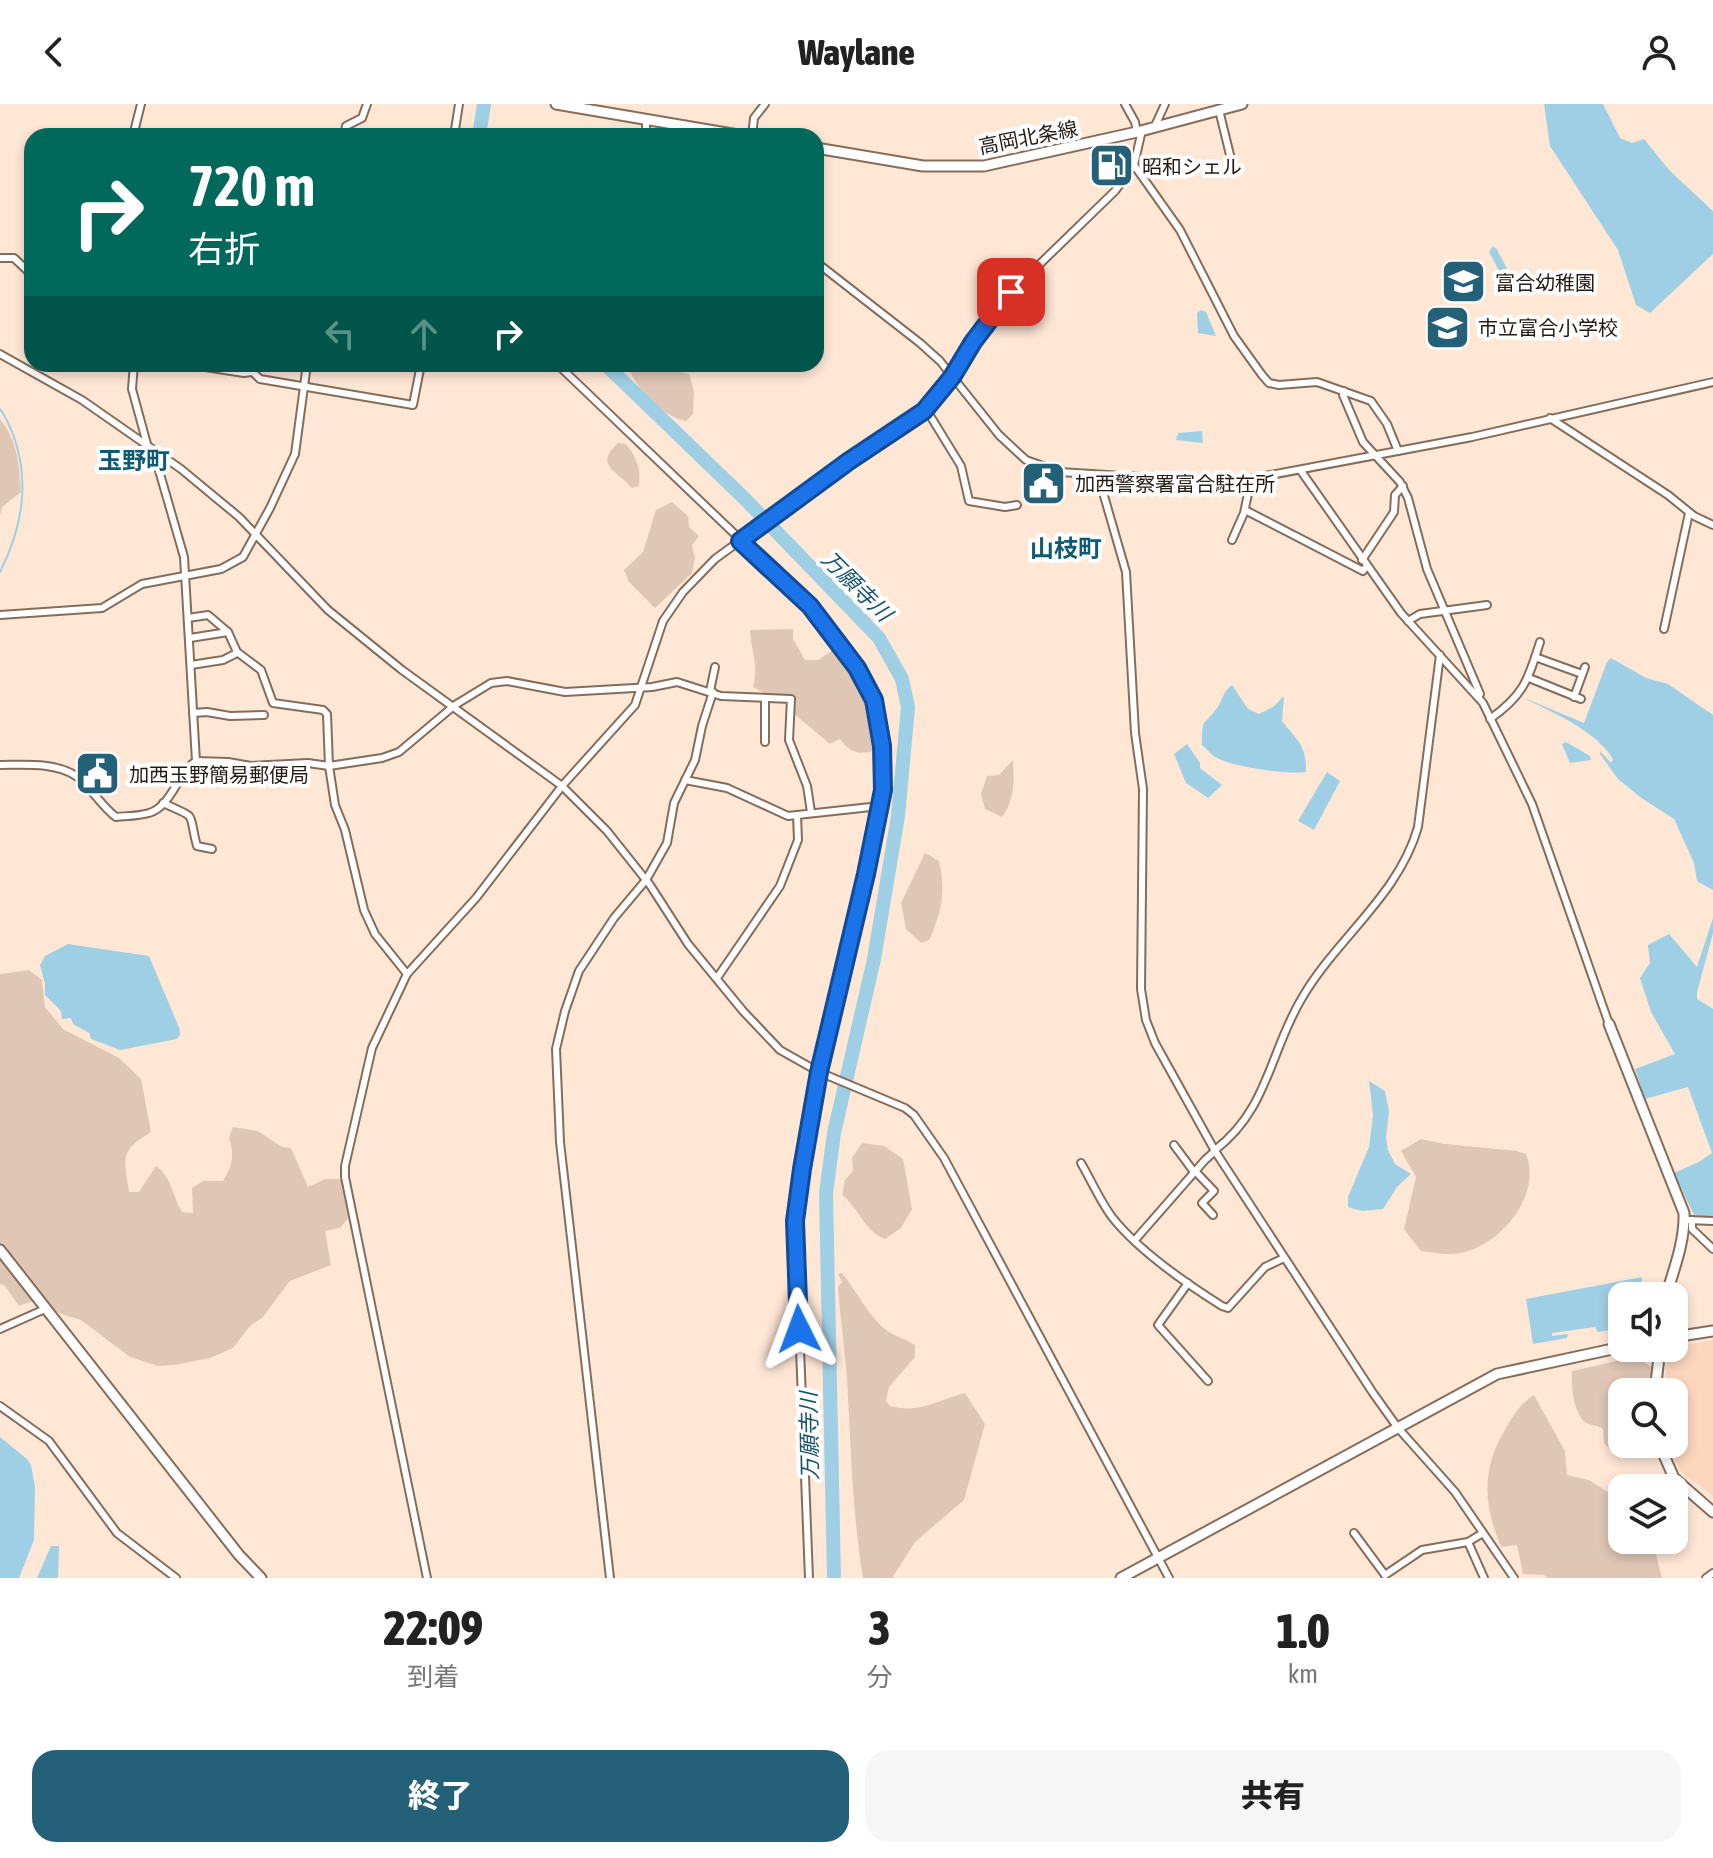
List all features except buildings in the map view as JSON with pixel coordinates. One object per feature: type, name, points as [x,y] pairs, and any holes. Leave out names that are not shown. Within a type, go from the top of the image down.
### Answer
[{"type":"street","points":[[135,128],[141,104]]},
{"type":"street","points":[[346,128],[362,118],[367,104]]},
{"type":"street","points":[[455,128],[459,104]]},
{"type":"street","points":[[559,104],[605,108],[698,128]]},
{"type":"street","points":[[753,128],[754,118],[765,104]]},
{"type":"street","points":[[427,1578],[345,1177],[372,1048],[407,974],[476,898],[562,786],[635,705],[663,621],[683,592],[715,559],[926,409],[1011,292],[1115,191],[1134,165],[1140,131],[1125,104]]},
{"type":"street","points":[[1154,128],[1165,104]]},
{"type":"street","name":"高岡北条線","points":[[824,149],[923,166],[984,166],[1154,128],[1242,104]]},
{"type":"street","points":[[1219,110],[1231,159]]},
{"type":"street","points":[[646,119],[646,128]]},
{"type":"street","points":[[1134,165],[1180,230],[1234,336],[1269,383],[1317,382],[1371,401],[1387,424],[1398,451]]},
{"type":"street","points":[[0,258],[14,258],[24,267]]},
{"type":"street","points":[[824,268],[920,343],[999,435],[1026,460],[1060,472],[1202,481],[1251,479],[1472,437],[1713,382]]},
{"type":"street","points":[[0,354],[24,367]]},
{"type":"street","points":[[32,372],[82,400],[212,493],[328,610],[402,670],[455,705],[562,786],[607,831],[646,880],[671,921],[752,1022],[780,1050],[820,1073],[865,1090],[914,1115],[944,1158],[1169,1578]]},
{"type":"street","points":[[133,372],[132,389],[147,444]]},
{"type":"street","points":[[236,372],[251,372],[260,379],[413,405],[419,372]]},
{"type":"street","points":[[0,615],[102,608],[142,584],[221,569],[243,557],[295,454],[306,372]]},
{"type":"street","points":[[565,372],[810,606],[857,668],[874,700],[882,746],[883,790],[820,1073],[795,1221],[809,1578]]},
{"type":"street","points":[[1344,391],[1356,430],[1373,455],[1403,486],[1427,569],[1480,694],[1478,697]]},
{"type":"street","points":[[926,409],[961,466],[969,501],[1005,507],[1017,505]]},
{"type":"street","points":[[1550,418],[1668,495],[1689,513],[1713,525]]},
{"type":"street","points":[[160,454],[156,460],[182,550],[196,761]]},
{"type":"street","points":[[1301,471],[1364,564],[1408,621],[1478,697],[1490,719],[1532,804],[1609,1024],[1684,1213],[1692,1229],[1713,1249]]},
{"type":"street","points":[[1098,475],[1126,572],[1135,733],[1143,789],[1143,1005],[1155,1043],[1215,1151],[1398,1428],[1455,1492],[1514,1578]]},
{"type":"street","points":[[1232,540],[1245,510],[1251,479]]},
{"type":"street","points":[[1245,510],[1363,571],[1394,512],[1395,495],[1403,486]]},
{"type":"street","points":[[1664,629],[1689,513]]},
{"type":"street","points":[[1408,621],[1420,614],[1487,605]]},
{"type":"street","points":[[188,618],[208,615],[228,632],[237,653],[261,670],[273,703],[323,710],[327,714],[329,766],[335,805],[345,830],[364,910],[375,934],[407,974]]},
{"type":"street","points":[[190,638],[228,632]]},
{"type":"street","points":[[1490,719],[1511,704],[1529,678],[1540,642]]},
{"type":"street","points":[[191,665],[223,660],[237,653]]},
{"type":"street","points":[[1135,1240],[1194,1172],[1238,1130],[1257,1101],[1303,996],[1385,890],[1413,846],[1440,655]]},
{"type":"street","points":[[1529,678],[1577,698],[1584,670],[1535,657]]},
{"type":"street","points":[[610,1578],[560,1142],[556,1049],[579,971],[614,918],[646,880],[667,843],[674,803],[695,760],[715,667]]},
{"type":"street","points":[[0,765],[62,770],[77,777],[116,817],[152,813],[196,761],[251,766],[308,763],[329,766],[364,762],[399,752],[455,705],[491,683],[507,681],[565,692],[677,682],[721,696],[791,699],[789,740],[807,786],[811,812]]},
{"type":"street","points":[[765,699],[765,742]]},
{"type":"street","points":[[193,713],[264,715]]},
{"type":"street","points":[[685,780],[727,788],[788,816],[880,806]]},
{"type":"street","points":[[163,803],[184,811],[192,818],[197,846],[212,849]]},
{"type":"street","points":[[717,978],[780,886],[798,840],[797,815]]},
{"type":"street","points":[[1174,1145],[1194,1172],[1214,1191],[1202,1203],[1213,1215]]},
{"type":"street","points":[[1081,1163],[1110,1215],[1135,1240],[1188,1283],[1228,1308],[1265,1267],[1284,1258]]},
{"type":"street","points":[[1688,1220],[1713,1221]]},
{"type":"street","points":[[1670,1282],[1688,1220]]},
{"type":"street","points":[[0,1250],[239,1555],[261,1578]]},
{"type":"street","points":[[1188,1283],[1181,1296],[1157,1322],[1208,1381]]},
{"type":"street","points":[[0,1329],[45,1309]]},
{"type":"street","points":[[1688,1335],[1713,1331]]},
{"type":"street","points":[[1121,1578],[1497,1374],[1608,1350]]},
{"type":"street","points":[[0,1406],[49,1441],[117,1533],[176,1578]]},
{"type":"street","points":[[1665,1458],[1674,1478],[1713,1512]]},
{"type":"street","points":[[1354,1533],[1386,1576],[1422,1550],[1468,1542],[1483,1533]]},
{"type":"street","points":[[1468,1542],[1484,1578]]},
{"type":"street","points":[[1706,1578],[1713,1573]]},
{"type":"shaded area","points":[[631,372],[689,374],[694,391],[693,414],[686,421],[670,415],[644,393]]},
{"type":"shaded area","points":[[0,419],[14,445],[21,492],[2,507],[0,516]]},
{"type":"shaded area","points":[[618,443],[626,444],[635,459],[639,468],[639,486],[632,488],[610,467],[608,457]]},
{"type":"shaded area","points":[[672,502],[688,516],[689,527],[699,536],[692,545],[695,558],[692,573],[655,608],[629,582],[624,570],[643,552],[656,510]]},
{"type":"shaded area","points":[[793,629],[793,639],[805,660],[818,660],[836,648],[844,660],[868,709],[873,751],[854,751],[840,739],[830,744],[793,713],[794,696],[768,695],[753,687],[755,664],[750,630]]},
{"type":"shaded area","points":[[1013,760],[1011,797],[1002,817],[985,809],[981,794],[987,776],[999,775]]},
{"type":"shaded area","points":[[925,853],[939,861],[942,892],[940,910],[929,940],[921,943],[906,929],[901,903]]},
{"type":"shaded area","points":[[29,970],[42,980],[45,1007],[63,1029],[119,1058],[141,1079],[151,1132],[133,1145],[126,1156],[129,1192],[139,1192],[156,1166],[168,1181],[182,1212],[193,1213],[192,1188],[203,1181],[223,1181],[229,1170],[232,1155],[229,1138],[233,1127],[258,1131],[282,1147],[291,1148],[308,1187],[325,1179],[341,1179],[348,1218],[340,1228],[325,1231],[331,1265],[290,1281],[263,1317],[250,1326],[233,1348],[210,1358],[158,1366],[130,1357],[81,1320],[61,1314],[36,1300],[19,1306],[5,1286],[0,1284],[0,974]]},
{"type":"shaded area","points":[[1421,1139],[1526,1154],[1530,1169],[1524,1200],[1505,1227],[1479,1247],[1454,1254],[1421,1251],[1404,1229],[1416,1177],[1401,1151]]},
{"type":"shaded area","points":[[862,1143],[884,1146],[903,1159],[912,1209],[901,1228],[885,1239],[872,1231],[842,1195],[845,1180],[853,1171],[852,1158]]},
{"type":"shaded area","points":[[842,1273],[879,1324],[915,1345],[915,1357],[889,1387],[886,1401],[890,1406],[919,1407],[965,1393],[985,1424],[964,1500],[915,1542],[892,1578],[863,1578],[854,1504],[838,1287],[842,1282],[838,1274]]},
{"type":"shaded area","points":[[1713,1340],[1713,1496],[1688,1474],[1680,1471],[1674,1458],[1688,1458],[1688,1378],[1666,1378],[1667,1362],[1688,1362],[1688,1344]]},
{"type":"shaded area","points":[[1612,1362],[1644,1362],[1652,1367],[1650,1378],[1608,1378],[1608,1448],[1604,1443],[1603,1429],[1585,1422],[1578,1412],[1572,1371]]},
{"type":"shaded area","points":[[1534,1395],[1565,1451],[1567,1475],[1589,1480],[1608,1492],[1608,1554],[1656,1554],[1662,1578],[1548,1578],[1523,1574],[1517,1545],[1501,1547],[1491,1516],[1487,1486],[1498,1443],[1521,1406]]},
{"type":"water","points":[[1544,104],[1603,104],[1620,138],[1632,143],[1644,139],[1669,170],[1713,211],[1713,254],[1650,313],[1636,305],[1618,250],[1550,146]]},
{"type":"water","points":[[1492,247],[1496,248],[1516,285],[1514,290],[1506,284],[1489,252]]},
{"type":"water","points":[[1201,310],[1206,312],[1216,336],[1198,333],[1197,313]]},
{"type":"water","points":[[1202,431],[1203,443],[1176,440],[1178,433]]},
{"type":"water","points":[[1611,658],[1646,678],[1668,684],[1713,715],[1713,890],[1697,881],[1694,863],[1674,819],[1618,779],[1600,754],[1600,751],[1611,763],[1613,759],[1605,748],[1584,730],[1522,697],[1584,723]]},
{"type":"water","points":[[1232,685],[1248,709],[1259,714],[1273,707],[1284,696],[1282,721],[1303,749],[1306,772],[1274,771],[1236,764],[1217,758],[1202,745],[1204,723]]},
{"type":"water","points":[[1566,742],[1590,756],[1591,760],[1570,763],[1562,744]]},
{"type":"water","points":[[1187,744],[1200,768],[1222,785],[1208,798],[1186,783],[1174,754]]},
{"type":"water","points":[[1327,772],[1340,781],[1314,830],[1298,821]]},
{"type":"water","points":[[1713,918],[1713,933],[1697,999],[1713,1009],[1713,1218],[1694,1215],[1674,1173],[1712,1153],[1688,1087],[1645,1099],[1635,1069],[1675,1054],[1651,1012],[1640,978],[1650,963],[1648,945],[1669,934],[1697,967]]},
{"type":"water","points":[[68,944],[149,956],[180,1030],[177,1039],[120,1050],[91,1039],[89,1033],[73,1024],[71,1018],[62,1019],[61,1011],[45,995],[40,965],[45,956]]},
{"type":"water","points":[[1369,1081],[1385,1091],[1389,1112],[1388,1150],[1395,1164],[1411,1174],[1397,1187],[1383,1209],[1362,1211],[1348,1207],[1348,1197],[1369,1147],[1373,1115]]},
{"type":"water","points":[[1642,1277],[1642,1282],[1616,1282]]},
{"type":"water","points":[[1608,1283],[1608,1330],[1598,1332],[1595,1327],[1552,1333],[1552,1336],[1568,1334],[1567,1338],[1533,1344],[1526,1299]]},
{"type":"water","points":[[0,1437],[27,1459],[35,1487],[34,1540],[19,1578],[0,1578]]},
{"type":"water","points":[[51,1546],[59,1546],[58,1578],[37,1578]]},
{"type":"waterway","name":"万願寺川","points":[[480,128],[484,104]]},
{"type":"waterway","name":"万願寺川","points":[[613,372],[745,499],[879,638],[902,679],[908,707],[898,816],[874,959],[834,1133],[826,1193],[834,1578]]},
{"type":"waterway","points":[[0,409],[14,437],[22,472],[18,522],[0,572]]},
{"type":"place","name":"昭和シェル","points":[[1111,166]]},
{"type":"place","name":"富合幼稚園","points":[[1464,282]]},
{"type":"place","name":"市立富合小学校","points":[[1447,327]]},
{"type":"place","name":"加西警察署富合駐在所","points":[[1044,483]]},
{"type":"place","name":"加西玉野簡易郵便局","points":[[98,774]]},
{"type":"district","name":"玉野町","points":[[134,460]]},
{"type":"district","name":"山枝町","points":[[1066,548]]},
{"type":"route","points":[[799,1329],[795,1221],[802,1169],[819,1072],[883,790],[882,746],[874,700],[857,668],[810,606],[740,541],[849,461],[924,411],[952,377],[973,342],[1011,292]]}]
